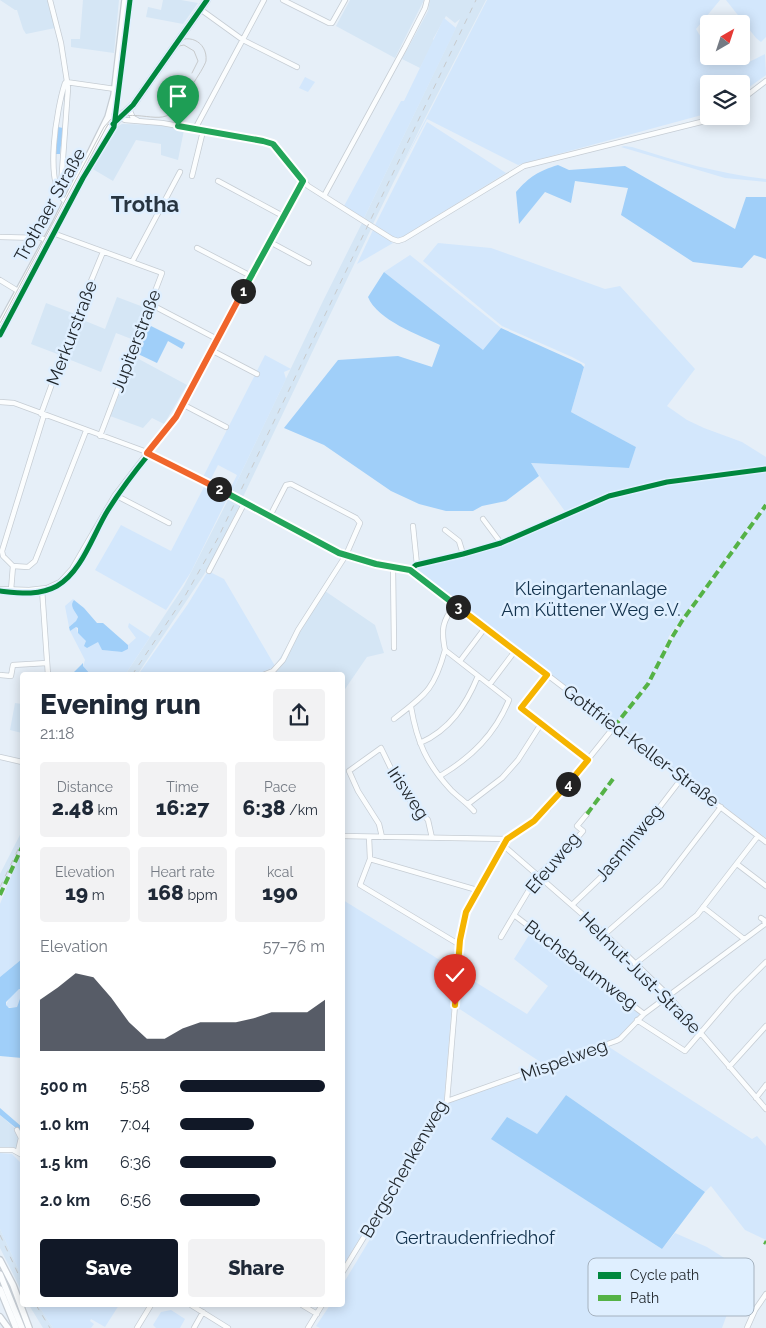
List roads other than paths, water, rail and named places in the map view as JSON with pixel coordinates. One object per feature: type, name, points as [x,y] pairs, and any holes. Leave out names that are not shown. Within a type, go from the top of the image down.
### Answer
[{"type":"main road","name":"Trothaer Straße","points":[[0,325],[107,121],[115,92],[125,0]]},
{"type":"main road","name":"Trothaer Straße","points":[[82,170],[92,159],[117,116],[129,110],[207,0]]},
{"type":"main road","name":"Trothaer Straße","points":[[115,92],[117,116]]},
{"type":"main road","points":[[0,1260],[20,1304]]},
{"type":"main road","points":[[0,1274],[22,1328]]},
{"type":"main road","points":[[0,1289],[16,1328]]},
{"type":"main road","points":[[21,1307],[29,1328]]},
{"type":"main road","points":[[0,1317],[8,1328]]},
{"type":"street","points":[[50,0],[61,43],[66,82],[66,124],[61,186],[58,192]]},
{"type":"street","points":[[195,129],[264,0]]},
{"type":"street","points":[[283,0],[328,23],[332,23],[345,0]]},
{"type":"street","points":[[324,196],[405,47],[425,8],[427,0]]},
{"type":"street","points":[[200,10],[243,40],[297,68]]},
{"type":"street","points":[[750,93],[766,81]]},
{"type":"street","points":[[66,82],[115,92]]},
{"type":"street","points":[[65,94],[56,123],[54,156],[55,184],[60,197],[66,202]]},
{"type":"street","points":[[112,106],[117,116],[273,144],[303,181],[392,239],[398,241],[524,166],[700,122]]},
{"type":"street","points":[[129,110],[133,118],[138,120]]},
{"type":"street","points":[[56,123],[66,124]]},
{"type":"street","points":[[192,176],[203,131]]},
{"type":"street","points":[[54,156],[63,156]]},
{"type":"street","points":[[132,262],[180,172]]},
{"type":"street","points":[[218,181],[283,216]]},
{"type":"street","points":[[0,589],[42,589],[60,582],[72,569],[115,495],[169,426],[303,181]]},
{"type":"street","name":"Jupiterstraße","points":[[50,232],[162,273],[100,436]]},
{"type":"street","points":[[0,237],[41,238],[46,240]]},
{"type":"street","points":[[270,242],[309,263]]},
{"type":"street","points":[[197,248],[251,276]]},
{"type":"street","name":"Merkurstraße","points":[[13,566],[3,556],[2,551],[43,415],[77,315],[103,252]]},
{"type":"street","points":[[0,280],[18,292]]},
{"type":"street","points":[[150,304],[217,339]]},
{"type":"street","points":[[212,350],[257,374]]},
{"type":"street","points":[[0,402],[14,403],[147,453],[346,555],[376,564],[410,570],[417,565],[502,543],[566,515]]},
{"type":"street","points":[[182,404],[226,427]]},
{"type":"street","points":[[11,590],[13,566],[28,567],[35,560],[86,431]]},
{"type":"street","points":[[270,516],[286,485],[292,484],[358,519],[359,525],[346,555],[282,660],[276,669],[270,672]]},
{"type":"street","points":[[115,495],[169,524]]},
{"type":"street","points":[[209,571],[245,502]]},
{"type":"street","points":[[483,519],[502,543]]},
{"type":"street","points":[[413,526],[417,565]]},
{"type":"street","points":[[445,530],[459,541],[463,554]]},
{"type":"street","points":[[393,566],[394,648]]},
{"type":"street","name":"Gottfried-Keller-Straße","points":[[410,570],[766,842]]},
{"type":"street","points":[[42,589],[48,672]]},
{"type":"street","points":[[394,719],[411,707],[430,688],[437,676],[445,650],[442,633],[443,625],[446,615],[455,605]]},
{"type":"street","points":[[460,661],[485,628]]},
{"type":"street","points":[[440,776],[478,748],[503,714],[509,700],[445,650]]},
{"type":"street","points":[[490,684],[515,651]]},
{"type":"street","points":[[0,675],[11,676],[14,666],[47,663]]},
{"type":"street","points":[[547,675],[521,708],[588,760]]},
{"type":"street","points":[[420,743],[442,730],[452,721],[471,694],[478,676]]},
{"type":"street","points":[[411,707],[415,728],[427,761],[452,791],[474,811]]},
{"type":"street","points":[[468,804],[502,778],[518,760],[541,724]]},
{"type":"street","points":[[345,836],[507,839],[534,821],[559,796],[614,726]]},
{"type":"street","name":"Irisweg","points":[[382,837],[379,824],[358,791],[349,771],[381,748],[398,783],[409,799],[428,820],[432,838]]},
{"type":"street","points":[[0,756],[20,761]]},
{"type":"street","name":"Jasminweg","points":[[572,905],[619,860],[682,778]]},
{"type":"street","points":[[605,934],[661,885],[721,807]]},
{"type":"street","name":"Efeuweg","points":[[514,915],[538,875],[568,849],[583,831],[577,826],[587,814]]},
{"type":"street","points":[[635,964],[697,915],[758,836]]},
{"type":"street","points":[[369,837],[370,859],[360,885],[460,945]]},
{"type":"street","name":"Bergschenkenweg","points":[[345,1268],[447,1102],[460,945],[466,912],[507,839]]},
{"type":"street","name":"Helmut-Just-Straße","points":[[504,846],[605,934],[668,995],[766,1109]]},
{"type":"street","points":[[370,859],[477,890]]},
{"type":"street","points":[[736,864],[766,886]]},
{"type":"street","points":[[703,907],[744,939]]},
{"type":"street","name":"Buchsbaumweg","points":[[501,937],[514,915],[644,1014]]},
{"type":"street","name":"Mispelweg","points":[[447,1102],[620,1039],[644,1014],[765,924],[761,918]]},
{"type":"street","points":[[637,1020],[684,1050],[687,1050],[733,995],[766,962]]},
{"type":"street","points":[[729,1067],[766,1026]]},
{"type":"street","points":[[756,1098],[766,1085]]},
{"type":"street","points":[[17,1130],[20,1135]]},
{"type":"street","points":[[0,1150],[18,1151],[20,1144]]},
{"type":"street","points":[[754,1312],[766,1294]]},
{"type":"street","points":[[136,1328],[150,1307]]},
{"type":"street","points":[[195,1307],[228,1328]]},
{"type":"street","points":[[305,1307],[317,1314]]},
{"type":"street","points":[[308,1328],[321,1307]]},
{"type":"street","points":[[194,1328],[203,1312]]},
{"type":"street","points":[[747,1328],[752,1316]]},
{"type":"tram line","points":[[0,323],[104,127],[133,101],[172,46],[183,39],[195,40],[204,48],[206,61],[191,87],[172,112],[166,116],[159,117],[123,116],[115,119],[107,126],[0,327]]},
{"type":"tram line","points":[[174,47],[184,45],[194,51],[198,61],[192,73]]},
{"type":"railway","points":[[134,672],[185,596],[218,538],[476,0]]},
{"type":"railway","points":[[0,887],[20,845]]},
{"type":"railway","points":[[0,1235],[20,1278]]},
{"type":"railway","points":[[37,1307],[50,1328]]},
{"type":"district","name":"Trotha","points":[[145,204]]},
{"type":"park label","name":"Kleingartenanlage Am Küttener Weg e.V.","points":[[591,599]]},
{"type":"park label","name":"Gertraudenfriedhof","points":[[475,1238]]}]
